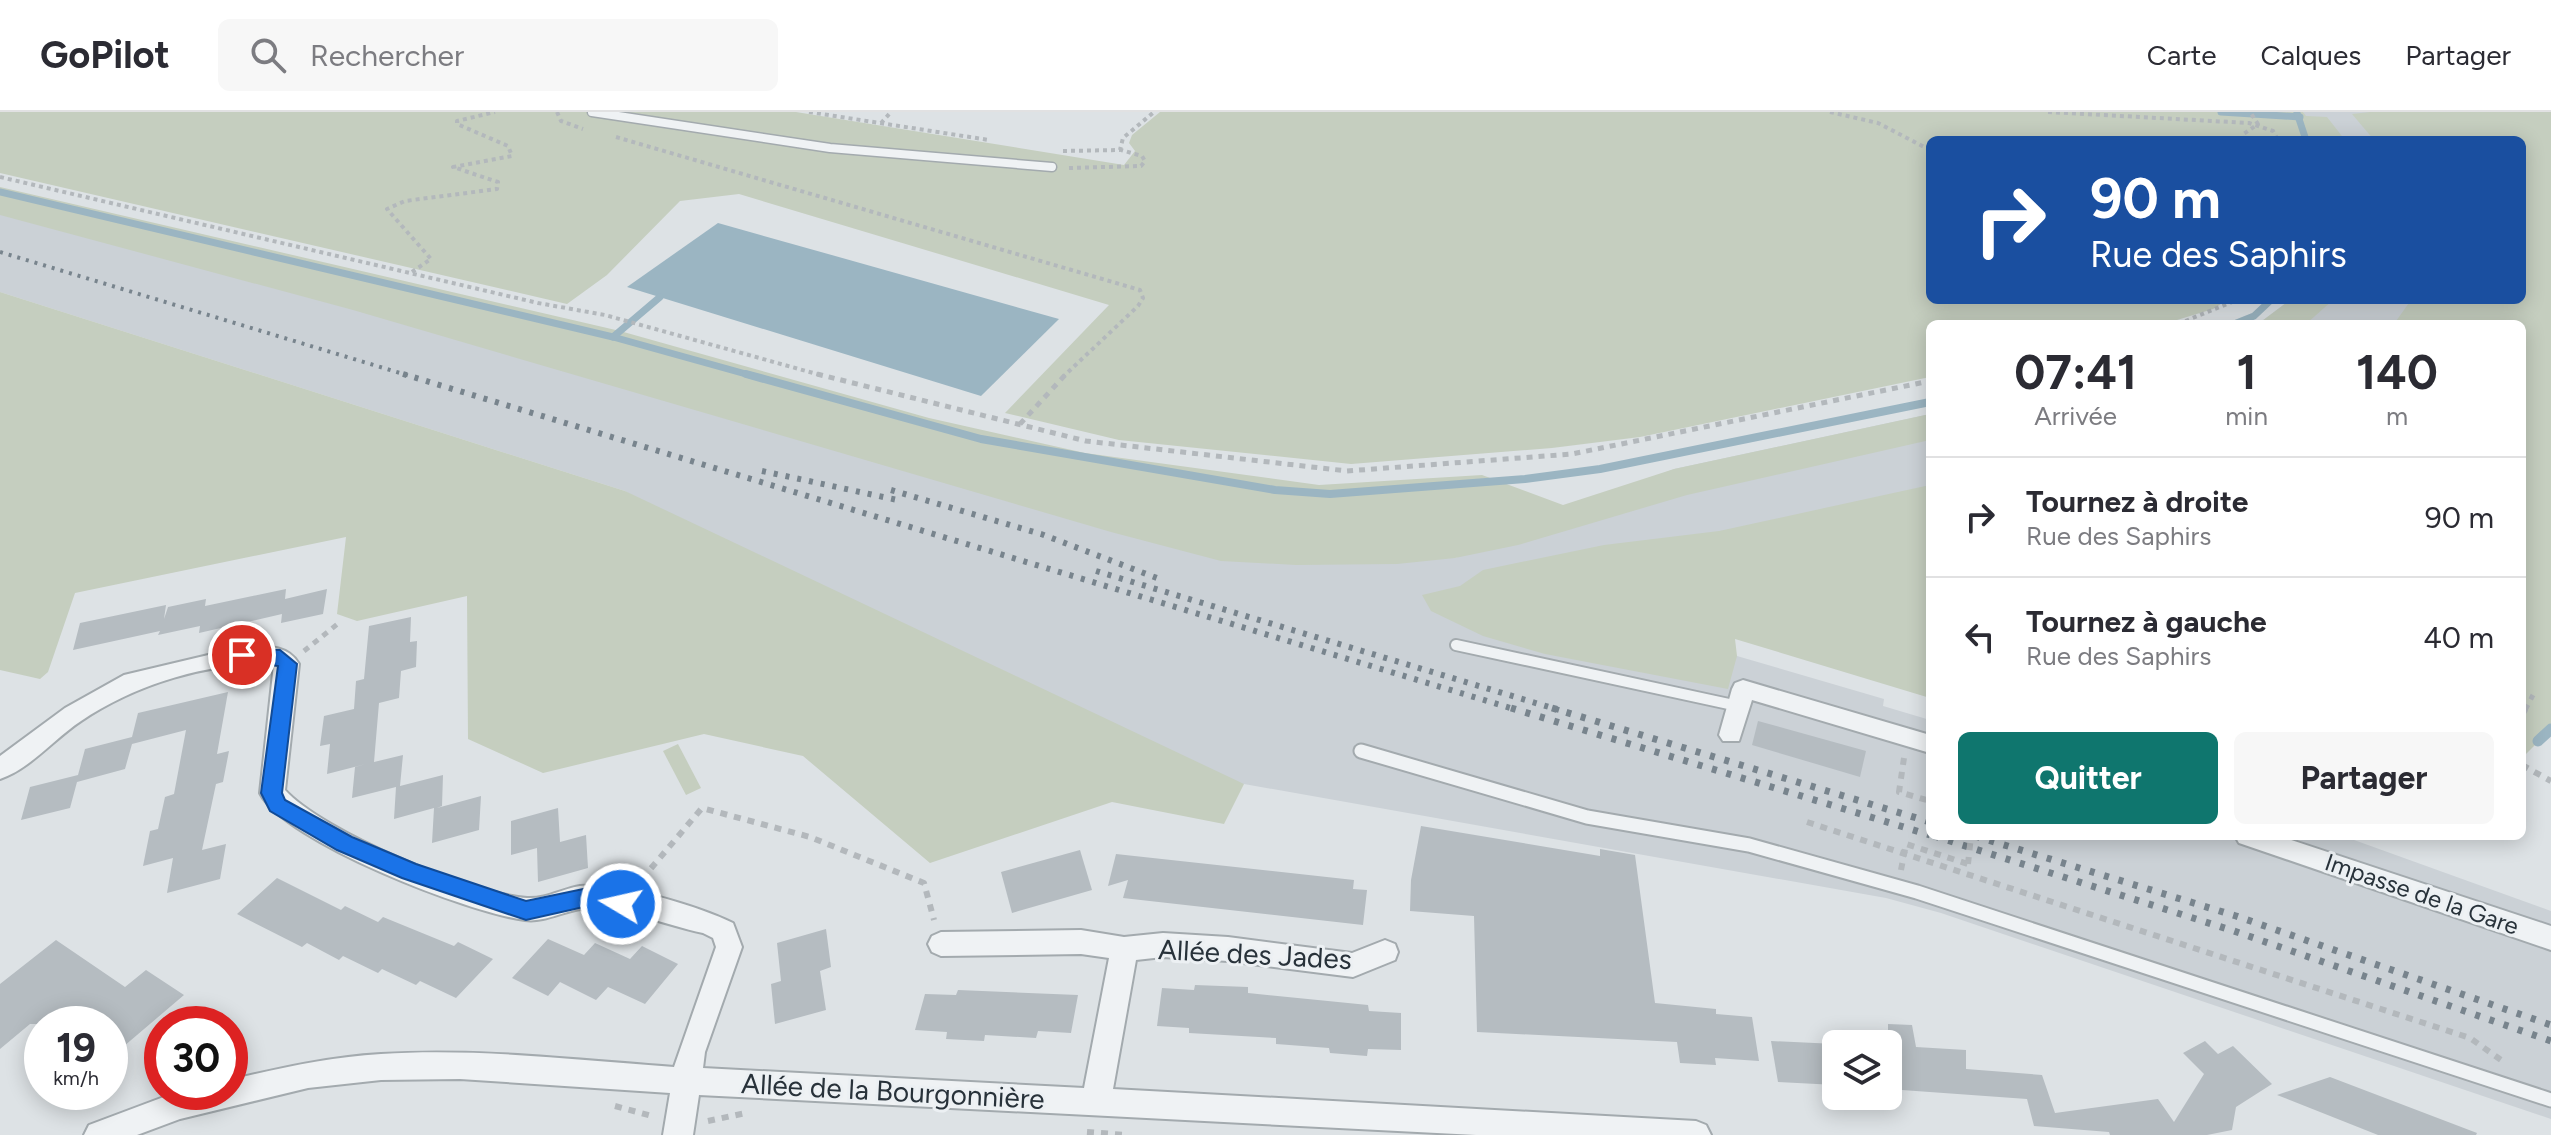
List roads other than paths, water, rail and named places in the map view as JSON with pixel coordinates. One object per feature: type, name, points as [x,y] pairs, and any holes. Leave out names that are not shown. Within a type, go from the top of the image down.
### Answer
[{"type":"street","points":[[0,769],[73,714],[132,681],[242,655],[280,656],[288,664],[272,793],[278,805],[345,843],[504,904],[526,910],[588,897],[708,923],[724,931],[729,947],[691,1052],[679,1129]]},
{"type":"street","points":[[1731,735],[1743,689],[1919,741]]},
{"type":"street","name":"Impasse de la Gare","points":[[2260,840],[2551,938]]},
{"type":"street","name":"Allée des Jades","points":[[941,944],[1081,942],[1124,949],[1163,945],[1228,949],[1353,965],[1385,952]]},
{"type":"street","name":"Allée des Jades","points":[[1096,1102],[1124,949]]},
{"type":"street","name":"Allée de la Bourgonnière","points":[[99,1135],[180,1105],[308,1075],[381,1067],[460,1066],[794,1088],[1096,1102],[1417,1126],[1696,1135]]},
{"type":"lane","points":[[592,112],[830,148],[1052,167]]},
{"type":"lane","points":[[1456,645],[1738,706]]},
{"type":"lane","points":[[1361,751],[1587,817],[1749,845],[1898,887],[2551,1100]]},
{"type":"water","points":[[718,223],[1059,319],[981,396],[627,287]]},
{"type":"waterway","points":[[2221,112],[2298,117]]},
{"type":"waterway","points":[[2297,113],[2298,117]]},
{"type":"waterway","points":[[2298,117],[2305,136]]},
{"type":"waterway","points":[[0,192],[613,337]]},
{"type":"waterway","points":[[613,337],[660,297]]},
{"type":"waterway","points":[[2244,320],[2254,316],[2267,304]]},
{"type":"waterway","points":[[613,337],[753,376]]},
{"type":"waterway","points":[[746,374],[981,439],[1275,490],[1330,494],[1525,479],[1600,469],[1926,403]]},
{"type":"waterway","points":[[2538,741],[2551,729]]},
{"type":"railway","points":[[0,252],[410,376]]},
{"type":"railway","points":[[403,374],[1517,710]]},
{"type":"railway","points":[[762,471],[902,501]]},
{"type":"railway","points":[[891,490],[1041,534],[1157,578]]},
{"type":"railway","points":[[1096,571],[1559,710]]},
{"type":"railway","points":[[1511,708],[1926,834]]},
{"type":"railway","points":[[1552,708],[1926,821]]},
{"type":"railway","points":[[1947,840],[2234,931],[2551,1041]]},
{"type":"railway","points":[[1988,840],[2236,916],[2551,1025]]}]
